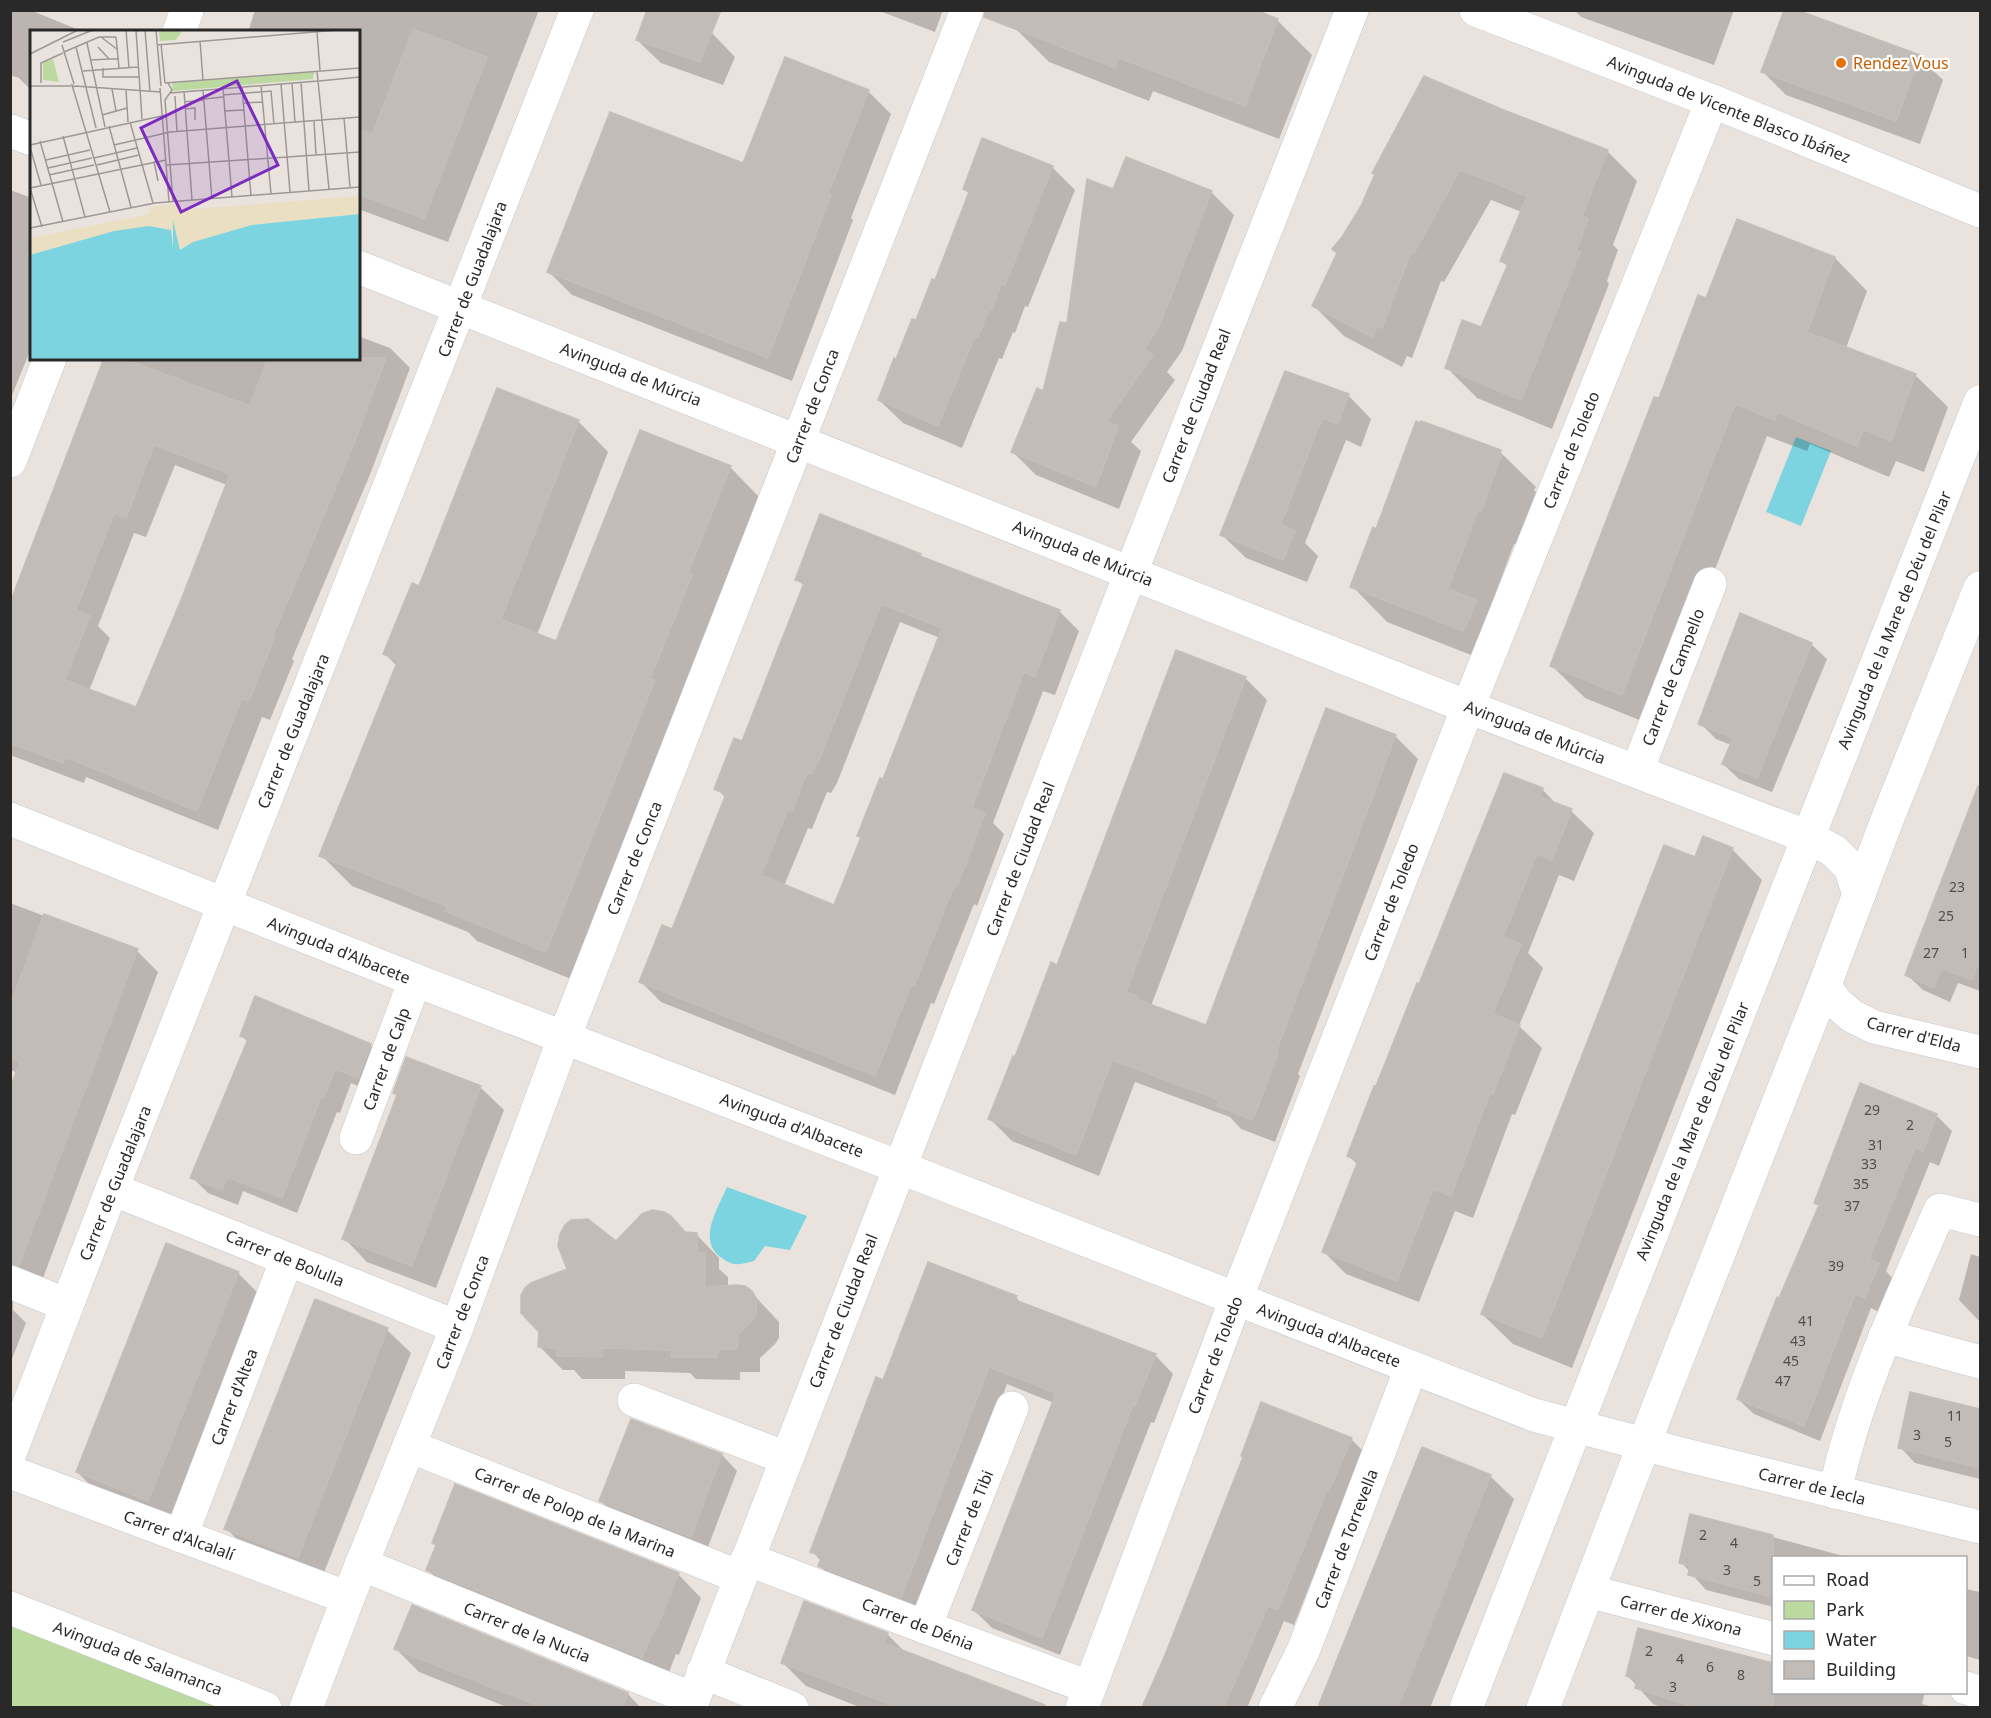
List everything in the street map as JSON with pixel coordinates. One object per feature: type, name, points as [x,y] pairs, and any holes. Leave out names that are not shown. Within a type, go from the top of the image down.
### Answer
[{"type":"street","points":[[180,30],[187,10]]},
{"type":"street","name":"Carrer de Guadalajara","points":[[10,1453],[577,10]]},
{"type":"street","name":"Carrer de Conca","points":[[306,1707],[457,1327],[564,1038],[967,10]]},
{"type":"street","name":"Carrer de Ciudad Real","points":[[695,1693],[1352,10]]},
{"type":"street","name":"Avinguda de Vicente Blasco Ibáñez","points":[[1476,10],[1712,101],[1980,211]]},
{"type":"street","name":"Carrer de Toledo","points":[[1085,1697],[1236,1299],[1468,706],[1712,101]]},
{"type":"street","points":[[10,131],[30,138]]},
{"type":"street","name":"Avinguda de Múrcia","points":[[360,268],[1468,706],[1808,837]]},
{"type":"street","points":[[10,461],[49,360]]},
{"type":"street","name":"Avinguda de la Mare de Déu del Pilar","points":[[1466,1707],[1980,402]]},
{"type":"street","name":"Carrer de Campello","points":[[1637,771],[1710,584]]},
{"type":"street","points":[[1543,1707],[1824,987],[1891,809],[1980,588]]},
{"type":"street","name":"Avinguda d'Albacete","points":[[10,819],[415,980],[1411,1368],[1534,1415],[1576,1426]]},
{"type":"street","points":[[1808,837],[1834,851],[1850,867],[1859,895]]},
{"type":"street","name":"Carrer de Calp","points":[[356,1138],[415,980]]},
{"type":"street","name":"Carrer d'Elda","points":[[1824,987],[1852,1016],[1875,1027],[1980,1052]]},
{"type":"street","name":"Carrer de Bolulla","points":[[112,1189],[457,1327]]},
{"type":"street","points":[[1835,1492],[1843,1456],[1885,1336],[1940,1210],[1980,1220]]},
{"type":"street","name":"Carrer d'Altea","points":[[181,1536],[287,1259]]},
{"type":"street","points":[[10,1282],[67,1305]]},
{"type":"street","points":[[1885,1336],[1980,1362]]},
{"type":"street","name":"Carrer de Torrevella","points":[[1275,1707],[1304,1649],[1411,1368]]},
{"type":"street","points":[[634,1400],[786,1458]]},
{"type":"street","name":"Carrer de Tibi","points":[[925,1628],[1012,1408]]},
{"type":"street","points":[[1576,1426],[1644,1444]]},
{"type":"street","name":"Carrer de Iecla","points":[[1644,1444],[1980,1527]]},
{"type":"street","name":"Carrer de Polop de la Marina","points":[[409,1446],[744,1568]]},
{"type":"street","name":"Carrer d'Alcalalí","points":[[10,1472],[348,1598]]},
{"type":"street","name":"Carrer de la Nucia","points":[[361,1564],[695,1693],[792,1707]]},
{"type":"street","name":"Carrer de Dénia","points":[[744,1568],[925,1628],[1085,1697]]},
{"type":"street","name":"Carrer de Xixona","points":[[1588,1591],[1772,1639]]},
{"type":"street","name":"Avinguda de Salamanca","points":[[10,1608],[265,1707]]},
{"type":"green space","points":[[11,1625],[219,1707],[11,1707]]},
{"type":"water","points":[[1796,437],[1831,451],[1801,526],[1766,512]]},
{"type":"water","points":[[727,1187],[807,1216],[790,1250],[765,1246],[754,1261],[740,1264],[728,1262],[719,1256],[710,1241],[710,1232],[715,1213]]},
{"type":"building","points":[[647,10],[721,10],[700,62],[636,40]]},
{"type":"building","points":[[985,10],[1256,10],[1278,19],[1245,106],[1119,58],[1115,68],[984,17]]},
{"type":"building","points":[[1784,10],[1797,10],[1920,55],[1896,121],[1761,72]]},
{"type":"building","points":[[413,29],[487,57],[424,219],[360,195],[360,130],[372,135]]},
{"type":"building","points":[[785,57],[869,90],[768,358],[547,272],[610,112],[743,163]]},
{"type":"building","points":[[1424,76],[1506,111],[1608,150],[1582,216],[1588,219],[1576,251],[1580,252],[1521,400],[1445,368],[1462,320],[1481,327],[1508,264],[1500,261],[1527,196],[1460,170],[1414,253],[1411,252],[1382,328],[1377,327],[1372,337],[1312,306],[1337,253],[1332,249],[1361,206],[1375,174],[1372,173]]},
{"type":"building","points":[[982,138],[1053,166],[1005,285],[1001,284],[992,310],[989,309],[978,337],[975,336],[938,426],[878,400],[912,319],[916,320],[932,279],[935,280],[969,192],[963,189]]},
{"type":"building","points":[[1126,157],[1212,191],[1159,327],[1144,349],[1153,355],[1106,422],[1118,426],[1096,487],[1011,452],[1037,388],[1043,391],[1060,322],[1067,323],[1087,179],[1113,189]]},
{"type":"building","points":[[1737,219],[1835,257],[1807,332],[1916,374],[1891,441],[1863,429],[1857,446],[1777,412],[1775,420],[1735,404],[1622,695],[1550,666],[1654,397],[1659,398],[1698,295],[1706,298]]},
{"type":"building","points":[[386,358],[351,451],[272,638],[274,639],[249,701],[242,698],[197,811],[65,757],[63,763],[10,743],[10,603],[103,360],[127,360],[250,406],[267,360]],"holes":[[[154,445],[230,474],[136,707],[65,680],[90,616],[76,610],[114,513],[126,518]]]},
{"type":"building","points":[[1285,371],[1349,394],[1338,424],[1322,418],[1281,524],[1295,531],[1283,560],[1220,535]]},
{"type":"building","points":[[497,388],[579,420],[501,619],[556,641],[640,430],[731,466],[688,573],[692,575],[650,679],[655,680],[546,952],[445,911],[447,906],[319,856],[398,660],[383,654],[412,583],[419,586]]},
{"type":"building","points":[[1416,421],[1501,450],[1502,455],[1481,511],[1478,510],[1448,589],[1477,600],[1464,631],[1350,587],[1373,527],[1376,529]]},
{"type":"building","points":[[820,514],[921,554],[920,556],[1060,610],[1035,677],[1024,672],[972,808],[985,813],[957,887],[954,886],[914,986],[911,985],[875,1076],[639,982],[662,925],[672,929],[726,794],[714,789],[734,738],[742,741],[804,583],[795,580]],"holes":[[[881,604],[942,628],[883,779],[880,778],[857,836],[861,837],[834,905],[761,875],[788,809],[792,811],[807,773],[811,774],[818,763]]]},
{"type":"building","points":[[1740,613],[1812,643],[1757,778],[1722,764],[1733,738],[1698,724]]},
{"type":"building","points":[[1176,650],[1246,677],[1126,992],[1137,996],[1136,999],[1206,1025],[1326,708],[1396,735],[1276,1052],[1278,1053],[1253,1120],[1217,1106],[1219,1100],[1112,1060],[1076,1155],[988,1119],[1013,1056],[1015,1057],[1051,962],[1057,965]]},
{"type":"building","points":[[1504,773],[1543,788],[1540,797],[1572,809],[1552,860],[1537,854],[1503,937],[1521,944],[1493,1014],[1520,1025],[1493,1094],[1490,1093],[1451,1196],[1433,1189],[1397,1281],[1322,1252],[1358,1161],[1347,1156]]},
{"type":"building","points":[[1978,786],[1980,787],[1980,958],[1972,980],[1942,968],[1934,988],[1905,975]]},
{"type":"building","points":[[1703,836],[1733,848],[1542,1338],[1481,1314],[1664,845],[1695,857]]},
{"type":"building","points":[[44,914],[138,949],[19,1266],[10,1264],[10,1088],[20,1062],[10,1058],[10,1006]]},
{"type":"building","points":[[255,996],[371,1044],[358,1078],[335,1069],[324,1098],[321,1097],[282,1198],[227,1177],[222,1190],[190,1178],[248,1039],[240,1036]]},
{"type":"building","points":[[406,1057],[481,1086],[412,1266],[342,1239],[397,1095],[393,1093]]},
{"type":"building","points":[[1860,1083],[1937,1114],[1923,1151],[1915,1148],[1869,1259],[1879,1263],[1865,1298],[1855,1294],[1804,1426],[1737,1399],[1777,1297],[1779,1298],[1819,1205],[1814,1203]]},
{"type":"building","points":[[652,1210],[671,1216],[685,1232],[697,1233],[697,1253],[705,1252],[705,1287],[736,1285],[745,1286],[752,1291],[756,1298],[756,1314],[738,1334],[737,1349],[718,1349],[717,1357],[671,1357],[672,1350],[602,1348],[602,1357],[557,1356],[557,1348],[538,1347],[539,1332],[521,1313],[521,1295],[531,1283],[567,1269],[558,1246],[560,1234],[565,1225],[571,1220],[588,1219],[616,1241],[642,1214]]},
{"type":"building","points":[[166,1243],[239,1272],[148,1501],[76,1472]]},
{"type":"building","points":[[928,1262],[1017,1296],[1015,1300],[1156,1354],[1135,1406],[1133,1405],[1042,1638],[972,1610],[1056,1393],[989,1367],[901,1598],[818,1566],[822,1556],[810,1552],[876,1377],[883,1380]]},
{"type":"building","points":[[315,1299],[388,1328],[298,1558],[224,1529]]},
{"type":"building","points":[[1910,1392],[1980,1409],[1980,1468],[1898,1448]]},
{"type":"building","points":[[1261,1402],[1352,1438],[1329,1491],[1327,1490],[1278,1610],[1268,1606],[1224,1707],[1142,1707],[1165,1655],[1243,1457],[1241,1456]]},
{"type":"building","points":[[631,1419],[722,1454],[691,1537],[599,1501]]},
{"type":"building","points":[[1422,1447],[1491,1475],[1398,1707],[1318,1707]]},
{"type":"building","points":[[455,1484],[679,1573],[642,1658],[426,1570],[436,1545],[432,1543]]},
{"type":"building","points":[[1690,1514],[1773,1535],[1772,1597],[1688,1575],[1690,1566],[1679,1563]]},
{"type":"building","points":[[804,1601],[888,1633],[884,1643],[1045,1705],[1044,1707],[897,1707],[781,1663]]},
{"type":"building","points":[[412,1605],[628,1693],[623,1707],[542,1707],[394,1649]]},
{"type":"building","points":[[1638,1628],[1772,1663],[1773,1707],[1693,1707],[1635,1688],[1637,1679],[1626,1676]]},
{"type":"place","name":"Rendez Vous","points":[[1841,63]]}]
